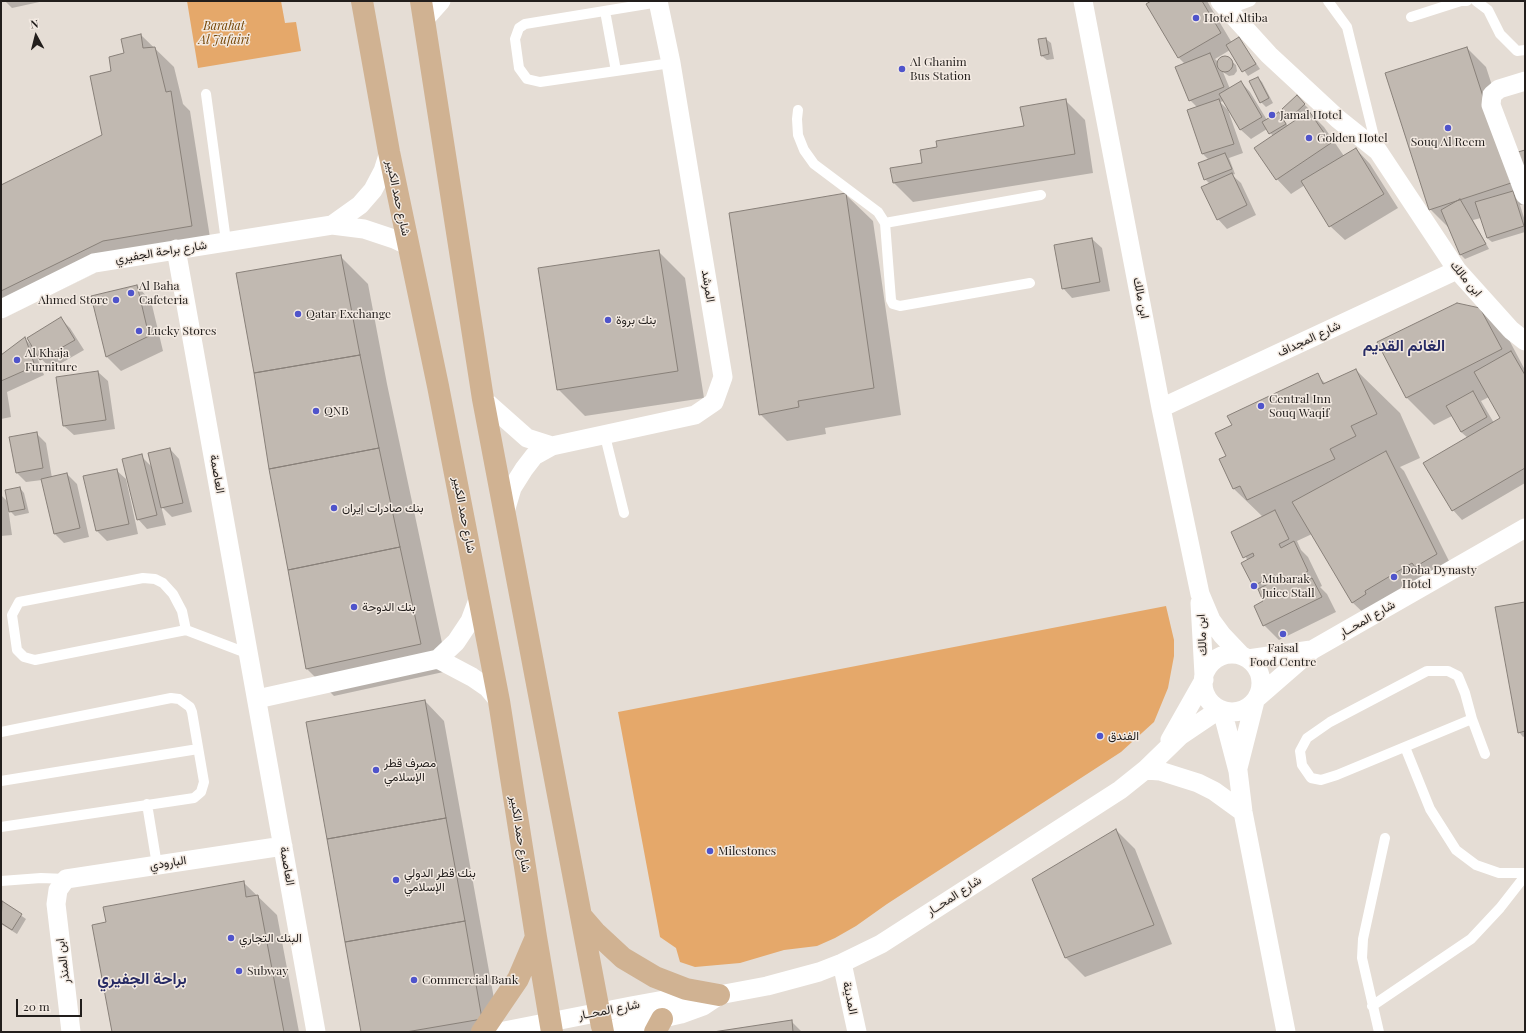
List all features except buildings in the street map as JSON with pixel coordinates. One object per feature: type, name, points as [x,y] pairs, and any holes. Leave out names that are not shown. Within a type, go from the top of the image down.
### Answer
[{"type":"main road","name":"شارع حمد الكبير","points":[[362,1],[389,152],[438,386],[499,701],[536,937],[552,1027]]},
{"type":"main road","points":[[422,10],[483,398],[602,1027]]},
{"type":"main road","points":[[582,917],[613,950],[655,977],[686,989],[719,996]]},
{"type":"main road","points":[[482,1032],[518,979],[536,937]]},
{"type":"street","points":[[422,10],[441,1]]},
{"type":"street","name":"المرشد","points":[[504,515],[512,488],[534,456],[552,446],[605,436],[695,415],[714,402],[723,377],[671,63],[659,1]]},
{"type":"street","name":"ابن مالك","points":[[1083,1],[1161,408],[1200,594],[1204,677]]},
{"type":"street","name":"ابن مالك","points":[[1223,6],[1269,55],[1326,109],[1378,151],[1457,270],[1511,330],[1524,337]]},
{"type":"street","points":[[1525,81],[1499,89],[1492,95],[1491,105],[1525,195]]},
{"type":"street","name":"شارع براحة الجفيري","points":[[332,225],[360,205],[373,190],[383,171],[389,152]]},
{"type":"street","name":"شارع براحة الجفيري","points":[[1,309],[94,263],[226,241],[332,225],[364,229],[394,239],[408,246]]},
{"type":"street","name":"العاصمة","points":[[176,249],[316,1032]]},
{"type":"street","name":"شارع المجداف","points":[[1161,408],[1457,270]]},
{"type":"street","name":"المرشد","points":[[483,398],[503,418],[528,438],[552,446]]},
{"type":"street","name":"شارع المحــار","points":[[1256,699],[1312,650],[1525,528]]},
{"type":"street","name":"ابن مالك","points":[[1200,594],[1211,620],[1222,635],[1245,657]]},
{"type":"street","points":[[257,699],[438,660],[456,642],[470,620],[479,597]]},
{"type":"street","name":"شارع المحــار","points":[[1245,657],[1312,650]]},
{"type":"street","points":[[1238,771],[1256,699],[1260,690],[1260,676],[1253,663],[1245,657],[1226,655],[1219,657],[1212,662],[1204,677],[1204,688],[1207,697],[1212,704],[1221,709],[1236,712],[1243,710],[1256,699]]},
{"type":"street","points":[[438,660],[472,676],[488,688],[499,701]]},
{"type":"street","name":"شارع المحــار","points":[[1165,751],[1174,731],[1204,677]]},
{"type":"street","points":[[1221,709],[1238,771],[1242,812],[1286,1032]]},
{"type":"street","name":"شارع المحــار","points":[[602,1027],[675,998],[719,996],[794,979],[842,963],[887,939],[1120,790],[1145,770],[1180,736],[1221,709]]},
{"type":"street","points":[[1145,770],[1167,773],[1198,783],[1214,791],[1242,812]]},
{"type":"street","name":"البارودي","points":[[62,885],[157,865],[283,846]]},
{"type":"street","name":"ابن المنذر","points":[[62,885],[56,904],[71,1032]]},
{"type":"street","name":"المدينة","points":[[842,963],[857,1032]]},
{"type":"street","name":"شارع المحــار","points":[[499,1032],[552,1027],[659,1026],[703,1006],[719,996]]},
{"type":"lane","points":[[659,1],[524,24],[519,28],[515,39],[519,68],[526,79],[540,82],[671,63]]},
{"type":"lane","points":[[1223,6],[1251,1]]},
{"type":"lane","points":[[1328,1],[1347,27],[1378,151]]},
{"type":"lane","points":[[1411,17],[1461,1],[1467,1]]},
{"type":"lane","points":[[1476,1],[1488,10],[1500,34],[1517,51],[1525,50]]},
{"type":"lane","points":[[605,11],[616,71]]},
{"type":"lane","points":[[206,94],[226,241]]},
{"type":"lane","points":[[798,110],[798,135],[804,150],[814,164],[878,212],[885,223],[891,300],[893,304],[900,306],[1030,283]]},
{"type":"lane","points":[[885,223],[1041,195]]},
{"type":"lane","points":[[605,436],[624,513]]},
{"type":"lane","points":[[186,630],[182,611],[173,594],[163,583],[143,578],[19,602],[12,615],[17,650],[24,657],[35,660],[186,630],[249,654]]},
{"type":"lane","points":[[1472,719],[1337,775],[1321,780],[1311,778],[1302,765],[1300,751],[1307,738],[1330,722],[1427,671],[1448,671],[1458,676],[1485,754]]},
{"type":"lane","points":[[1,732],[171,698],[179,699],[190,707],[192,712],[204,782],[198,796],[194,798],[1,827]]},
{"type":"lane","points":[[1405,747],[1430,809],[1456,850],[1476,865],[1493,871],[1499,873],[1525,873]]},
{"type":"lane","points":[[1,781],[198,749]]},
{"type":"lane","points":[[148,804],[157,865]]},
{"type":"lane","points":[[1379,1032],[1362,958],[1363,939],[1385,838]]},
{"type":"lane","points":[[1372,1006],[1471,939],[1500,908],[1525,876]]},
{"type":"lane","points":[[1,881],[41,878],[62,885]]},
{"type":"green space","name":"Barahat Al Jufairi","points":[[187,1],[281,1],[285,23],[296,22],[301,51],[198,68]]},
{"type":"green space","points":[[1166,606],[1174,640],[1174,656],[1168,688],[1154,722],[1121,752],[887,904],[856,926],[817,946],[784,950],[740,963],[695,967],[680,962],[676,948],[660,937],[618,712]]},
{"type":"place","name":"Hotel Altiba","points":[[1196,18]]},
{"type":"place","name":"Al Ghanim Bus Station","points":[[902,69]]},
{"type":"place","name":"Jamal Hotel","points":[[1272,115]]},
{"type":"place","name":"Souq Al Reem","points":[[1448,128]]},
{"type":"place","name":"Golden Hotel","points":[[1309,138]]},
{"type":"place","name":"Al Baha Cafeteria","points":[[131,293]]},
{"type":"place","name":"Ahmed Store","points":[[116,300]]},
{"type":"place","name":"Qatar Exchange","points":[[298,314]]},
{"type":"place","name":"بنك بروة","points":[[608,320]]},
{"type":"place","name":"Lucky Stores","points":[[139,331]]},
{"type":"place","name":"Al Khaja Furniture","points":[[17,360]]},
{"type":"place","name":"Central Inn Souq Waqif","points":[[1261,406]]},
{"type":"place","name":"QNB","points":[[316,411]]},
{"type":"place","name":"بنك صادرات إيران","points":[[334,508]]},
{"type":"place","name":"Doha Dynasty Hotel","points":[[1394,577]]},
{"type":"place","name":"Mubarak Juice Stall","points":[[1254,586]]},
{"type":"place","name":"بنك الدوحة","points":[[354,607]]},
{"type":"place","name":"Faisal Food Centre","points":[[1283,634]]},
{"type":"place","name":"الفندق","points":[[1100,736]]},
{"type":"place","name":"مصرف قطر الإسلامي","points":[[376,770]]},
{"type":"place","name":"Milestones","points":[[710,851]]},
{"type":"place","name":"بنك قطر الدولي الإسلامي","points":[[396,880]]},
{"type":"place","name":"البنك التجاري","points":[[231,938]]},
{"type":"place","name":"Subway","points":[[239,971]]},
{"type":"place","name":"Commercial Bank","points":[[414,980]]},
{"type":"district","name":"الغانم القديم","points":[[1404,346]]},
{"type":"district","name":"براحة الجفيري","points":[[142,979]]}]
